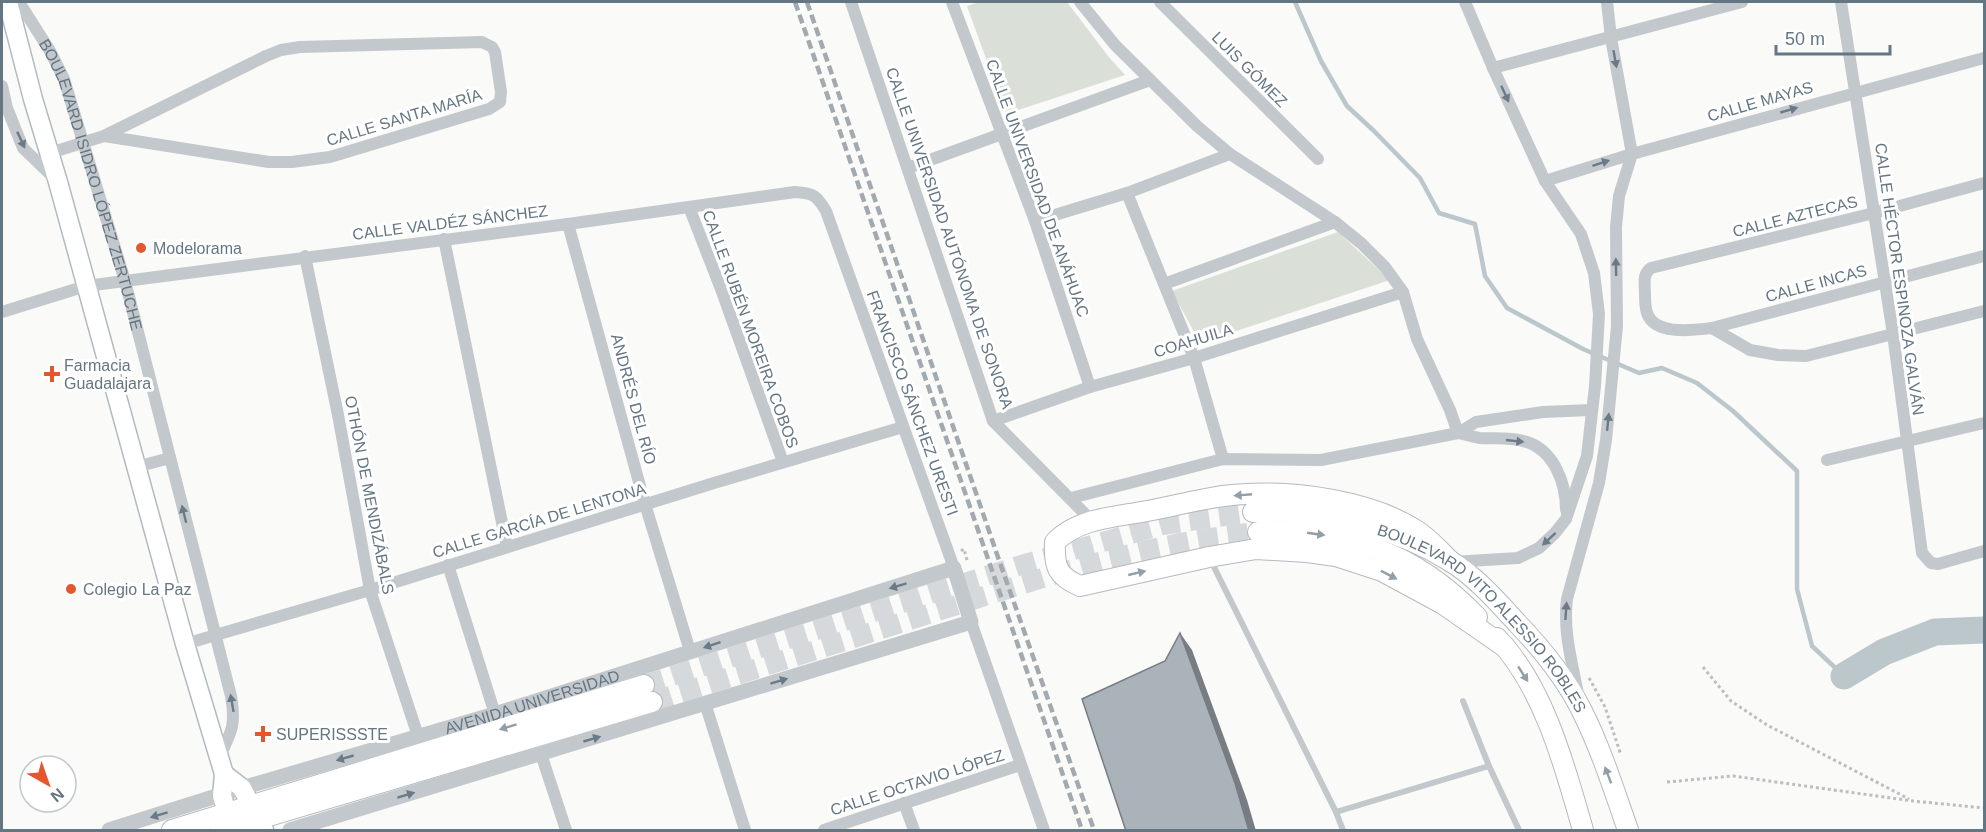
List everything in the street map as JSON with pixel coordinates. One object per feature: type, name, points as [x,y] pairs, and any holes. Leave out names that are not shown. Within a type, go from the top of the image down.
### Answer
[{"type":"main road","name":"BOULEVARD ISIDRO LÓPEZ ZERTUCHE","points":[[8,2],[33,99],[221,766],[227,820]]},
{"type":"main road","points":[[1451,562],[1423,535],[1405,524],[1348,503],[1307,496],[1245,494],[1092,521],[1065,531],[1055,542],[1054,561],[1065,580],[1080,586],[1209,557],[1256,549],[1336,556],[1382,572],[1443,604],[1505,647]]},
{"type":"main road","name":"BOULEVARD VITO ALESSIO ROBLES","points":[[1253,512],[1320,514],[1390,534],[1451,562],[1487,590],[1556,669],[1582,710],[1628,831]]},
{"type":"main road","name":"BOULEVARD VITO ALESSIO ROBLES","points":[[1258,532],[1296,531],[1362,544],[1406,561],[1455,594],[1505,647],[1527,681],[1547,720],[1583,831]]},
{"type":"main road","name":"AVENIDA UNIVERSIDAD","points":[[172,831],[227,820],[258,818],[648,693],[421,745],[258,818]]},
{"type":"main road","points":[[221,766],[242,788],[258,818]]},
{"type":"street","name":"BOULEVARD ISIDRO LÓPEZ ZERTUCHE","points":[[19,2],[51,51],[64,79],[125,281],[234,714],[233,729],[221,766]]},
{"type":"street","name":"CALLE UNIVERSIDAD AUTÓNOMA DE SONORA","points":[[851,2],[993,421],[1092,521]]},
{"type":"street","name":"CALLE UNIVERSIDAD DE ANÁHUAC","points":[[952,2],[1035,221],[1090,387]]},
{"type":"street","points":[[1080,2],[1114,45],[1197,126],[1230,154],[1335,222],[1385,267],[1403,292],[1417,339],[1450,410],[1458,433]]},
{"type":"street","name":"LUIS GÓMEZ","points":[[1160,2],[1318,159]]},
{"type":"street","points":[[1451,562],[1518,558],[1539,548],[1556,533],[1566,519],[1587,456],[1595,386],[1599,314],[1594,273],[1581,234],[1545,181],[1465,2]]},
{"type":"street","points":[[1582,710],[1566,637],[1566,609],[1574,569],[1599,483],[1606,440],[1617,326],[1616,227],[1619,196],[1632,154],[1611,38],[1607,2]]},
{"type":"street","points":[[1493,68],[1742,2]]},
{"type":"street","name":"CALLE HÉCTOR ESPINOZA GALVÁN","points":[[1841,2],[1893,334],[1922,553],[1926,560],[1938,564],[1984,551]]},
{"type":"street","name":"CALLE SANTA MARÍA","points":[[50,153],[104,136],[281,50],[300,47],[482,42],[492,47],[495,52],[501,92],[500,102],[489,109],[330,157],[269,162],[104,136]]},
{"type":"street","name":"CALLE MAYAS","points":[[1545,181],[1856,91],[1984,58]]},
{"type":"street","points":[[908,168],[1150,80]]},
{"type":"street","points":[[2,86],[4,109],[23,148],[58,182]]},
{"type":"street","points":[[1035,221],[1127,193],[1230,154]]},
{"type":"street","name":"CALLE AZTECAS","points":[[1655,324],[1646,311],[1645,276],[1648,269],[1984,183]]},
{"type":"street","name":"CALLE VALDÉZ SÁNCHEZ","points":[[2,312],[86,286],[305,256],[568,224],[795,192],[808,192],[818,197]]},
{"type":"street","points":[[1127,193],[1194,358],[1223,459]]},
{"type":"street","name":"FRANCISCO SÁNCHEZ URESTI","points":[[818,197],[826,211],[954,568],[971,622]]},
{"type":"street","name":"CALLE RUBÉN MOREIRA COBOS","points":[[689,207],[783,462]]},
{"type":"street","points":[[1164,284],[1335,222]]},
{"type":"street","name":"ANDRÉS DEL RÍO","points":[[568,224],[645,504],[690,651]]},
{"type":"street","points":[[444,239],[507,547]]},
{"type":"street","name":"OTHÓN DE MENDIZÁBALS","points":[[305,256],[338,415],[370,590],[421,745]]},
{"type":"street","name":"CALLE INCAS","points":[[1655,324],[1677,329],[1712,328],[1984,256]]},
{"type":"street","name":"COAHUILA","points":[[993,421],[1090,387],[1194,358],[1403,292]]},
{"type":"street","points":[[1712,328],[1750,350],[1778,355],[1806,356],[1984,311]]},
{"type":"street","points":[[1071,498],[1223,459],[1321,460],[1458,433],[1476,422],[1543,412],[1591,410]]},
{"type":"street","points":[[1827,460],[1984,423]]},
{"type":"street","name":"CALLE GARCÍA DE LENTONA","points":[[185,644],[214,633],[370,590],[645,504],[903,427]]},
{"type":"street","points":[[1458,433],[1525,441],[1546,454],[1560,476],[1566,495],[1566,519]]},
{"type":"street","points":[[136,467],[170,458]]},
{"type":"street","points":[[448,565],[495,714]]},
{"type":"street","name":"AVENIDA UNIVERSIDAD","points":[[109,831],[227,820],[242,788],[421,745],[495,714],[954,568]]},
{"type":"street","points":[[290,831],[971,622],[1044,831]]},
{"type":"street","points":[[705,703],[745,831]]},
{"type":"street","points":[[541,754],[566,831]]},
{"type":"street","name":"CALLE OCTAVIO LÓPEZ","points":[[824,831],[1020,765]]},
{"type":"street","points":[[904,804],[914,831]]},
{"type":"lane","points":[[1209,557],[1336,812],[1343,831]]},
{"type":"lane","points":[[1463,701],[1489,766],[1519,831]]},
{"type":"lane","points":[[1336,812],[1489,766]]},
{"type":"path","points":[[1703,668],[1731,701],[1767,725],[1913,801]]},
{"type":"path","points":[[1667,782],[1733,776],[1913,801],[1984,808]]},
{"type":"shaded area","points":[[979,2],[1067,2],[1125,75],[1006,114],[967,6]]},
{"type":"shaded area","points":[[1338,232],[1390,280],[1200,343],[1172,291]]},
{"type":"building","points":[[1180,633],[1235,783],[1249,831],[1126,831],[1082,699],[1165,661]]},
{"type":"waterway","points":[[1295,2],[1321,61],[1347,106],[1420,178],[1439,213],[1475,224],[1485,276],[1507,308],[1583,349],[1639,373],[1662,368],[1697,383],[1733,411],[1797,471],[1797,589],[1812,646],[1844,676]]},
{"type":"waterway","points":[[1844,676],[1884,652],[1935,632],[1984,630]]},
{"type":"tunnel","points":[[644,685],[1018,566],[1162,525],[1253,512]]},
{"type":"tunnel","points":[[652,702],[1098,562],[1177,544],[1258,532]]},
{"type":"railway","points":[[795,2],[1082,830]]},
{"type":"railway","points":[[807,2],[1094,830]]},
{"type":"place","name":"Modelorama","points":[[141,248]]},
{"type":"place","name":"Farmacia Guadalajara","points":[[52,374]]},
{"type":"place","name":"Colegio La Paz","points":[[71,589]]},
{"type":"place","name":"SUPERISSSTE","points":[[263,734]]}]
